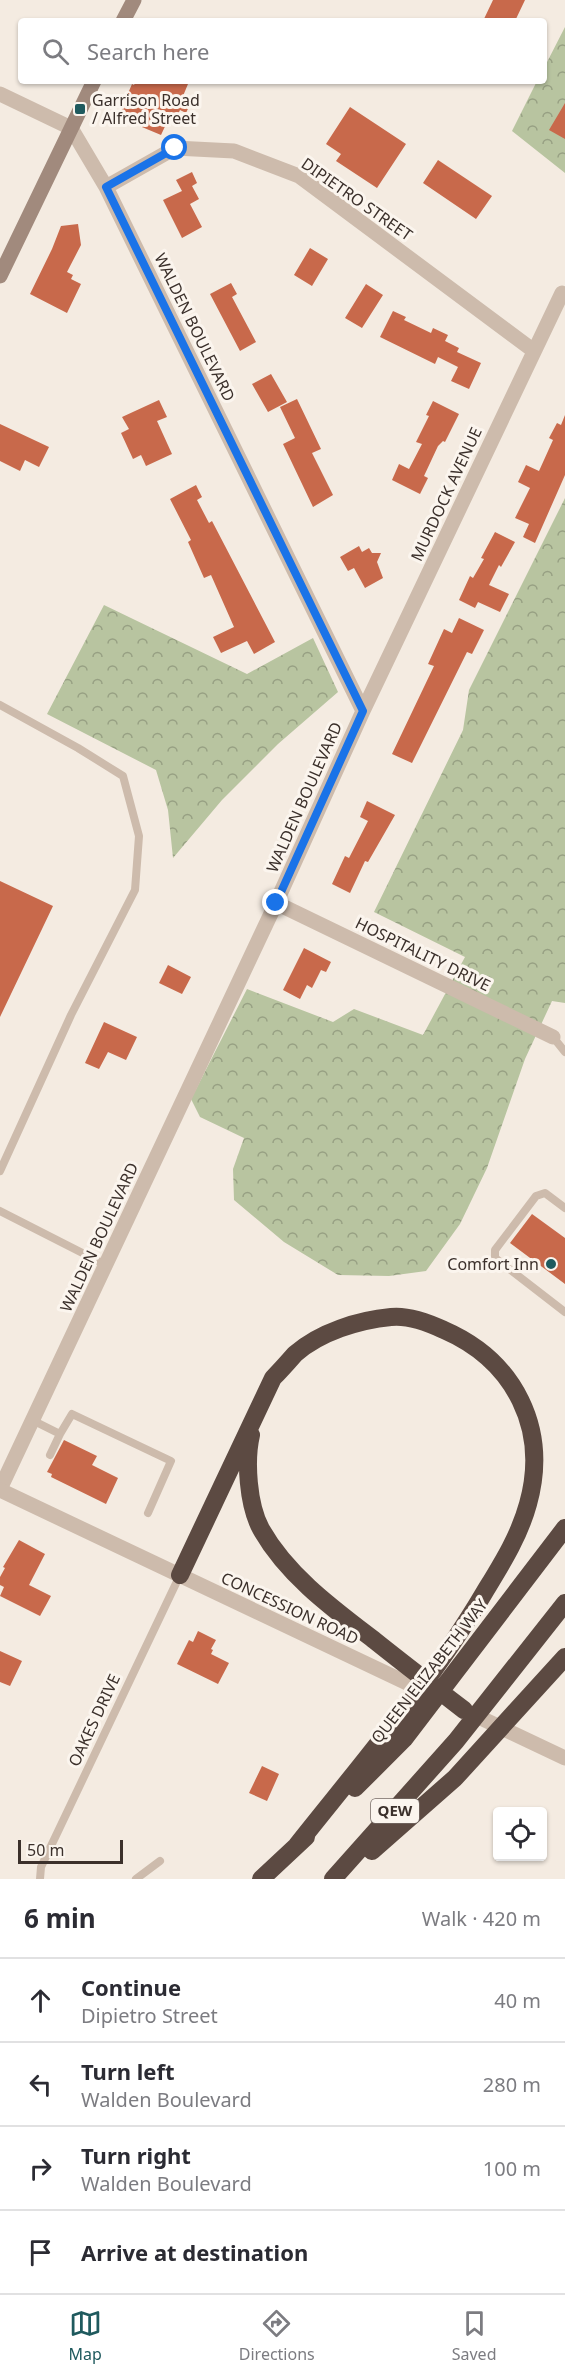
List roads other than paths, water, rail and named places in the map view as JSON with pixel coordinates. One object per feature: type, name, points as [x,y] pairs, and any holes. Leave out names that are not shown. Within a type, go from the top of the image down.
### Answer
[{"type":"highway","points":[[180,1575],[273,1377],[297,1353],[325,1335],[355,1324],[394,1317],[427,1323],[463,1338],[491,1359],[511,1383],[524,1406],[535,1443],[534,1479],[527,1506],[512,1545],[410,1718]]},
{"type":"highway","points":[[257,1410],[248,1448],[250,1493],[261,1527],[290,1570],[340,1614],[464,1710]]},
{"type":"highway","name":"QUEEN ELIZABETH WAY","points":[[261,1879],[404,1739],[410,1718],[483,1636],[565,1528]]},
{"type":"highway","name":"QEW","points":[[333,1879],[456,1741],[565,1603]]},
{"type":"highway","points":[[339,1879],[455,1778],[565,1657]]},
{"type":"main road","points":[[125,18],[134,0]]},
{"type":"main road","points":[[0,276],[93,84]]},
{"type":"street","points":[[0,94],[71,128]]},
{"type":"street","name":"WALDEN BOULEVARD","points":[[0,1489],[276,903],[363,711],[106,187],[71,128]]},
{"type":"street","name":"DIPIETRO STREET","points":[[106,187],[175,148],[234,151],[299,176],[534,351]]},
{"type":"street","name":"MURDOCK AVENUE","points":[[363,711],[562,293]]},
{"type":"street","name":"HOSPITALITY DRIVE","points":[[276,903],[553,1037]]},
{"type":"street","name":"CONCESSION ROAD","points":[[0,1489],[565,1758]]},
{"type":"lane","points":[[0,705],[123,776],[139,836],[135,890],[71,1015],[0,1171]]},
{"type":"lane","points":[[553,1037],[565,1052]]},
{"type":"lane","points":[[565,1208],[545,1193],[536,1196],[495,1250],[495,1258],[565,1312]]},
{"type":"lane","points":[[0,1211],[106,1265]]},
{"type":"lane","points":[[50,1455],[72,1414],[171,1461],[148,1513]]},
{"type":"lane","points":[[32,1420],[60,1434]]},
{"type":"lane","name":"OAKES DRIVE","points":[[40,1879],[41,1867],[180,1575]]},
{"type":"lane","points":[[136,1879],[160,1861]]},
{"type":"place","name":"Garrison Road / Alfred Street","points":[[80,109]]},
{"type":"place","name":"Comfort Inn","points":[[551,1264]]}]
